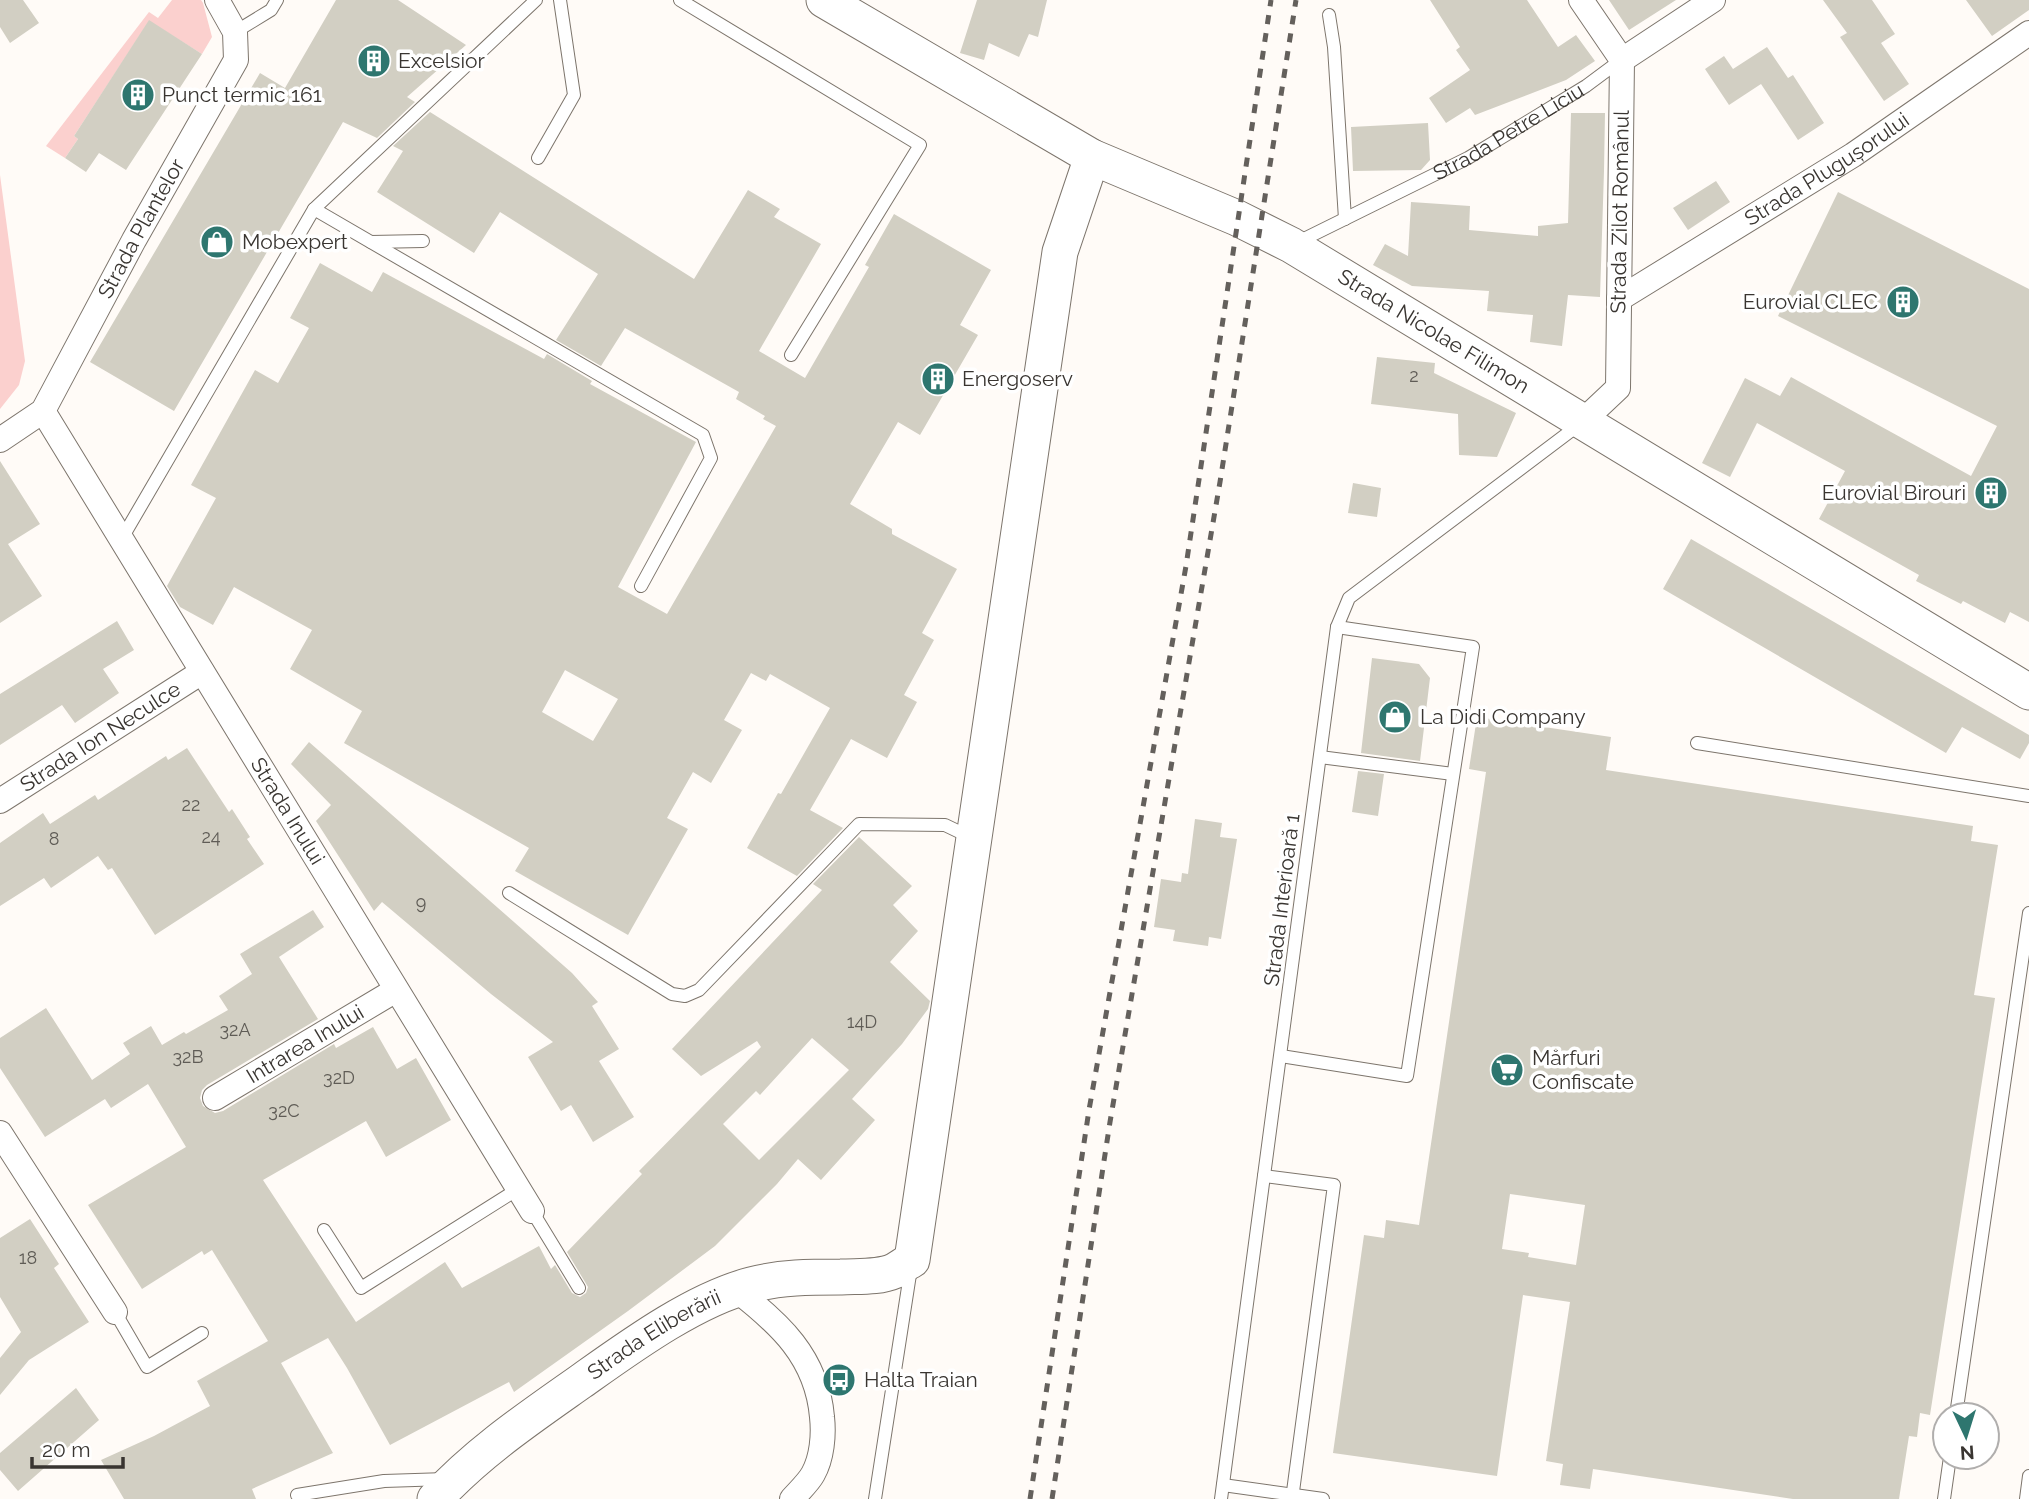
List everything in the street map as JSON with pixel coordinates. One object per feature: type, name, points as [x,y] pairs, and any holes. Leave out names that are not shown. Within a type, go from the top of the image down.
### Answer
[{"type":"street","points":[[217,0],[235,32]]},
{"type":"street","name":"Strada Nicolae Filimon","points":[[824,0],[1092,157],[1237,218],[1291,245],[2029,692]]},
{"type":"street","points":[[1581,0],[1622,60]]},
{"type":"street","name":"Strada Petre Liciu","points":[[1622,60],[1713,0]]},
{"type":"street","name":"Strada Plantelor","points":[[0,440],[43,411],[134,240],[236,61],[235,32]]},
{"type":"street","name":"Strada Plugușorului","points":[[1619,299],[1853,155],[2029,33]]},
{"type":"street","name":"Strada Zilot Românul","points":[[1583,421],[1618,388],[1622,60]]},
{"type":"street","points":[[912,1260],[1060,252],[1092,157]]},
{"type":"street","name":"Strada Inului","points":[[43,411],[531,1210]]},
{"type":"street","name":"Strada Ion Neculce","points":[[0,801],[202,672]]},
{"type":"street","name":"Intrarea Inului","points":[[215,1098],[396,990]]},
{"type":"street","points":[[0,1133],[115,1312]]},
{"type":"street","name":"Strada Eliberării","points":[[444,1489],[521,1424],[620,1353],[689,1311],[734,1289],[762,1282],[869,1276],[893,1271],[912,1260]]},
{"type":"street","points":[[734,1289],[771,1317],[800,1351],[820,1395],[824,1436],[813,1474],[792,1499]]},
{"type":"lane","points":[[235,32],[271,10],[277,0]]},
{"type":"lane","points":[[121,540],[314,209],[536,0]]},
{"type":"lane","points":[[538,158],[575,95],[560,0]]},
{"type":"lane","points":[[680,0],[919,145],[791,355]]},
{"type":"lane","points":[[1329,15],[1334,47],[1345,219]]},
{"type":"lane","name":"Strada Petre Liciu","points":[[1291,245],[1468,158],[1586,86],[1622,60]]},
{"type":"lane","points":[[314,209],[703,435],[711,458],[641,586]]},
{"type":"lane","points":[[370,242],[423,242]]},
{"type":"lane","name":"Strada Interioară 1","points":[[1221,1499],[1337,627],[1349,598],[1583,421]]},
{"type":"lane","points":[[1281,1056],[1407,1076],[1473,647],[1337,627]]},
{"type":"lane","points":[[1696,743],[2029,796]]},
{"type":"lane","points":[[1320,757],[1453,774]]},
{"type":"lane","points":[[509,893],[672,994],[685,996],[699,990],[859,824],[946,825],[974,839]]},
{"type":"lane","points":[[1958,1401],[2029,913]]},
{"type":"lane","points":[[1264,1176],[1334,1185],[1292,1497]]},
{"type":"lane","points":[[324,1230],[361,1288],[518,1189]]},
{"type":"lane","points":[[531,1210],[579,1288]]},
{"type":"lane","points":[[875,1499],[912,1260]]},
{"type":"lane","points":[[115,1312],[147,1367],[202,1333]]},
{"type":"lane","points":[[1944,1499],[1948,1471]]},
{"type":"lane","points":[[2026,1499],[2029,1476]]},
{"type":"lane","points":[[297,1495],[384,1481],[444,1489]]},
{"type":"lane","points":[[1223,1485],[1292,1497],[1323,1499]]},
{"type":"shaded area","points":[[172,0],[201,0],[203,3],[212,37],[202,54],[149,21],[74,136],[78,139],[65,158],[46,146],[149,12],[158,18]]},
{"type":"shaded area","points":[[0,175],[25,361],[19,385],[0,409]]},
{"type":"building","points":[[0,0],[23,0],[39,23],[10,43],[0,27]]},
{"type":"building","name":"Mobexpert","points":[[336,0],[398,0],[466,45],[407,97],[415,102],[377,138],[343,122],[174,411],[90,362],[260,73],[285,88]]},
{"type":"building","points":[[977,0],[1047,0],[1038,37],[1029,34],[1019,57],[989,43],[984,60],[960,53]]},
{"type":"building","points":[[1430,0],[1527,0],[1558,47],[1576,35],[1595,61],[1566,80],[1475,115],[1470,108],[1446,123],[1429,98],[1470,70],[1456,50],[1460,47]]},
{"type":"building","points":[[1609,0],[1676,0],[1629,30]]},
{"type":"building","points":[[1823,0],[1872,0],[1895,34],[1881,43],[1909,84],[1884,101],[1840,37],[1847,33]]},
{"type":"building","points":[[1966,0],[2029,0],[2029,10],[1992,36]]},
{"type":"building","name":"Punct termic 161","points":[[149,20],[202,54],[126,170],[99,153],[86,172],[65,158],[78,139],[74,136]]},
{"type":"building","points":[[1767,47],[1788,78],[1793,75],[1824,123],[1798,140],[1761,84],[1729,105],[1705,69],[1724,56],[1733,69]]},
{"type":"building","points":[[430,112],[694,279],[748,190],[780,209],[774,217],[821,244],[759,351],[805,378],[869,267],[865,265],[894,214],[991,270],[960,325],[978,335],[920,435],[898,422],[850,504],[892,529],[892,534],[957,569],[922,633],[934,640],[904,695],[917,702],[887,758],[851,739],[810,810],[843,828],[797,876],[747,848],[830,708],[770,674],[766,681],[751,673],[724,720],[742,730],[711,783],[693,772],[667,818],[688,829],[628,935],[515,871],[529,848],[344,743],[362,711],[290,669],[312,630],[234,587],[213,625],[180,607],[167,586],[216,498],[191,485],[255,370],[278,383],[309,328],[290,318],[320,263],[372,292],[383,272],[544,359],[547,354],[592,381],[590,384],[696,442],[618,587],[667,614],[776,426],[763,419],[765,416],[736,399],[739,392],[625,328],[601,366],[556,340],[598,274],[500,212],[474,253],[377,192],[403,151],[393,146]],"holes":[[[565,670],[618,699],[593,741],[542,712]]]},
{"type":"building","points":[[1571,113],[1605,113],[1600,297],[1568,295],[1562,346],[1530,342],[1533,315],[1487,311],[1489,291],[1412,286],[1373,265],[1385,244],[1408,256],[1411,202],[1470,206],[1469,230],[1538,236],[1538,226],[1568,223]]},
{"type":"building","points":[[1428,123],[1430,160],[1421,170],[1353,171],[1351,127]]},
{"type":"building","points":[[1716,181],[1730,202],[1688,230],[1673,208]]},
{"type":"building","points":[[1838,192],[2029,289],[2029,622],[2010,612],[2005,623],[1963,601],[1961,604],[1916,581],[1919,575],[1819,519],[1845,471],[1757,423],[1730,477],[1702,463],[1745,378],[1780,396],[1791,377],[1971,476],[1997,426],[1778,316]]},
{"type":"building","points":[[1377,357],[1435,363],[1434,373],[1516,413],[1497,457],[1459,455],[1458,414],[1371,404]]},
{"type":"building","points":[[0,461],[40,524],[8,544],[42,596],[0,623]]},
{"type":"building","points":[[1353,483],[1381,488],[1377,517],[1348,513]]},
{"type":"building","points":[[1691,539],[2029,735],[2029,743],[2020,759],[1962,727],[1946,753],[1663,589]]},
{"type":"building","points":[[117,621],[134,650],[103,669],[119,693],[75,723],[62,705],[0,745],[0,694]]},
{"type":"building","name":"La Didi Company","points":[[1372,658],[1419,664],[1430,678],[1420,761],[1361,753]]},
{"type":"building","points":[[1477,717],[1611,737],[1606,770],[1973,826],[1971,841],[1998,845],[1974,995],[1995,998],[1930,1415],[1920,1413],[1917,1437],[1909,1436],[1899,1499],[1793,1499],[1593,1469],[1590,1489],[1560,1485],[1563,1464],[1546,1461],[1570,1302],[1523,1295],[1497,1476],[1333,1453],[1364,1235],[1384,1238],[1386,1220],[1419,1225],[1486,772],[1469,769]],"holes":[[[1510,1194],[1585,1205],[1576,1265],[1528,1257],[1529,1253],[1502,1249]]]},
{"type":"building","points":[[309,742],[572,973],[598,1002],[592,1006],[619,1049],[599,1061],[634,1117],[593,1142],[571,1105],[561,1111],[528,1057],[553,1042],[491,994],[382,902],[374,911],[316,821],[331,805],[291,764]]},
{"type":"building","points":[[187,748],[229,812],[232,809],[250,837],[247,839],[264,864],[155,935],[112,868],[108,870],[98,856],[51,888],[44,878],[0,906],[0,843],[43,813],[50,824],[95,795],[98,800],[166,756],[168,760]]},
{"type":"building","points":[[1358,771],[1384,774],[1378,816],[1352,812]]},
{"type":"building","points":[[1195,819],[1222,823],[1220,837],[1237,839],[1221,939],[1209,937],[1208,946],[1173,941],[1175,930],[1154,927],[1161,879],[1181,882],[1182,873],[1188,874]]},
{"type":"building","points":[[859,837],[912,886],[893,905],[918,931],[890,962],[930,1001],[928,1009],[902,1044],[852,1099],[875,1120],[821,1180],[798,1159],[715,1246],[514,1392],[509,1382],[390,1445],[328,1338],[281,1363],[333,1453],[252,1489],[256,1499],[124,1499],[101,1460],[210,1406],[197,1381],[268,1341],[212,1250],[204,1255],[202,1251],[142,1289],[88,1205],[186,1147],[148,1084],[111,1108],[105,1099],[45,1137],[0,1068],[0,1038],[46,1008],[92,1080],[130,1054],[123,1043],[151,1026],[162,1045],[228,1010],[219,996],[252,974],[240,954],[313,910],[324,927],[279,957],[318,1019],[207,1085],[200,1098],[203,1106],[215,1113],[223,1111],[334,1044],[336,1048],[373,1027],[397,1069],[416,1058],[451,1120],[386,1157],[366,1121],[263,1180],[356,1322],[445,1262],[462,1288],[539,1246],[551,1269],[555,1265],[572,1293],[580,1297],[586,1293],[588,1287],[567,1252],[642,1174],[639,1171],[761,1047],[757,1041],[701,1076],[672,1049],[822,890],[813,884]],"holes":[[[812,1038],[849,1070],[759,1160],[723,1124],[756,1091],[760,1095]]]},
{"type":"building","points":[[30,1219],[59,1264],[54,1268],[89,1322],[29,1360],[0,1395],[0,1358],[21,1332],[0,1297],[0,1238]]},
{"type":"building","points":[[76,1388],[99,1420],[18,1491],[0,1470],[0,1453]]},
{"type":"railway","points":[[1030,1499],[1089,1110],[1186,566],[1271,0]]},
{"type":"railway","points":[[1052,1499],[1110,1122],[1220,482],[1296,0]]},
{"type":"place","name":"Excelsior","points":[[374,61]]},
{"type":"place","name":"Punct termic 161","points":[[138,95]]},
{"type":"place","name":"Mobexpert","points":[[217,242]]},
{"type":"place","name":"Eurovial CLEC","points":[[1903,302]]},
{"type":"place","name":"Energoserv","points":[[938,379]]},
{"type":"place","name":"Eurovial Birouri","points":[[1991,493]]},
{"type":"place","name":"La Didi Company","points":[[1395,717]]},
{"type":"place","name":"Mărfuri Confiscate","points":[[1507,1070]]},
{"type":"place","name":"Halta Traian","points":[[839,1380]]}]
